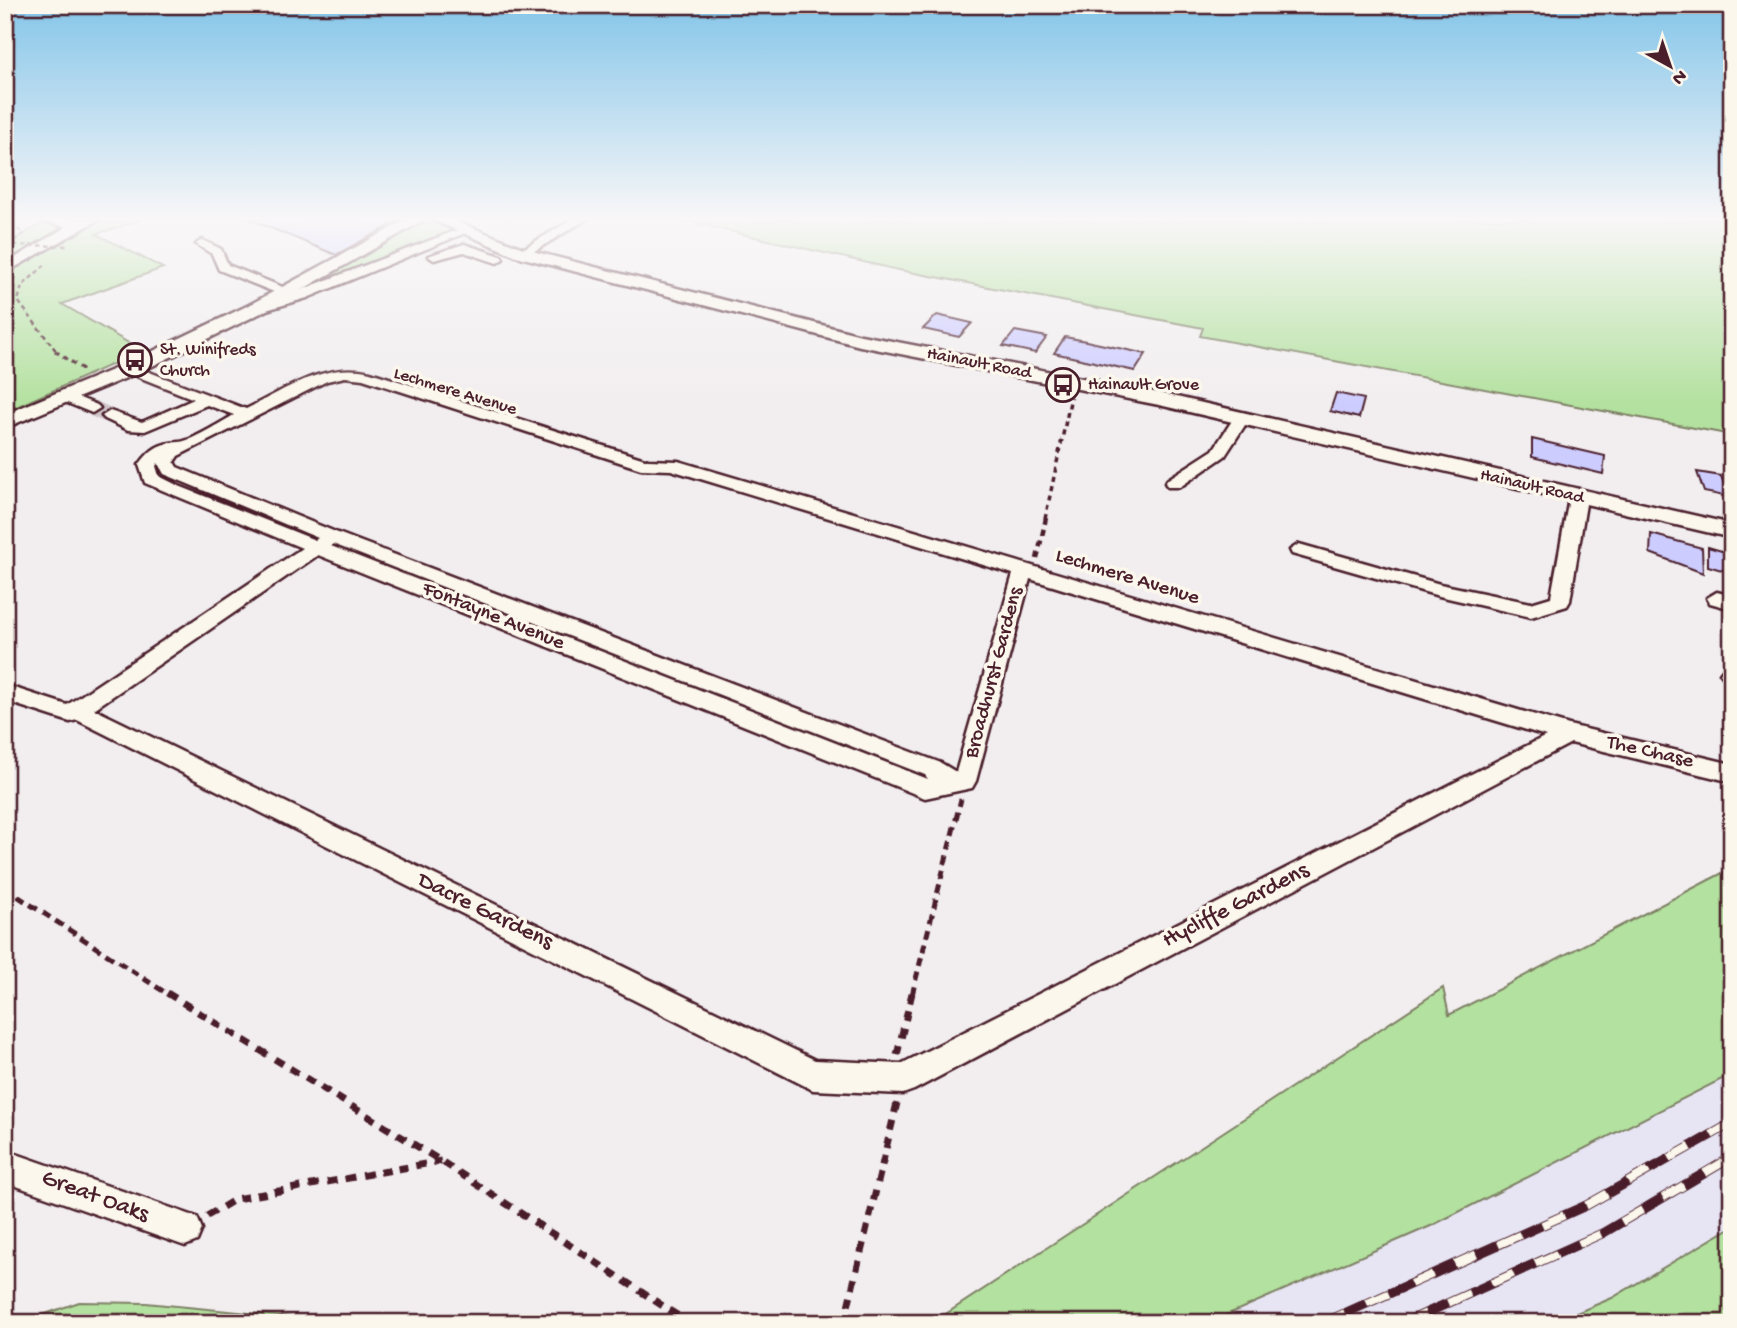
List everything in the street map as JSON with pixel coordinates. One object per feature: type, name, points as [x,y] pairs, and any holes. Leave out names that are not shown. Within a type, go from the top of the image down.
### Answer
[{"type":"main road","points":[[5,422],[131,369],[307,281]]},
{"type":"main road","name":"Hainault Road","points":[[631,281],[860,340],[1076,382],[1732,531]]},
{"type":"street","points":[[256,281],[285,293]]},
{"type":"street","points":[[255,309],[337,281]]},
{"type":"street","points":[[131,369],[243,413]]},
{"type":"street","name":"Lechmere Avenue","points":[[243,413],[323,377],[345,373],[387,376],[511,416],[647,466],[672,465],[1569,734]]},
{"type":"street","points":[[65,397],[92,408]]},
{"type":"street","points":[[110,416],[134,427],[145,426],[207,399]]},
{"type":"street","name":"Fontayne Avenue","points":[[243,413],[172,453],[166,462],[170,470],[325,542]]},
{"type":"street","name":"Fontayne Avenue","points":[[243,413],[159,453],[147,465],[151,479],[173,490],[325,542],[943,780]]},
{"type":"street","points":[[1174,483],[1219,453],[1241,419]]},
{"type":"street","points":[[173,490],[192,480]]},
{"type":"street","points":[[1299,550],[1439,590],[1531,610],[1560,601],[1578,498]]},
{"type":"street","points":[[73,712],[325,542]]},
{"type":"street","name":"Broadhurst Gardens","points":[[943,780],[971,764],[1029,572]]},
{"type":"street","name":"Dacre Gardens","points":[[5,693],[73,712],[813,1075],[897,1077]]},
{"type":"street","name":"The Chase","points":[[1569,734],[1732,773]]},
{"type":"street","name":"Hycliffe Gardens","points":[[897,1077],[1569,734]]},
{"type":"street","name":"Great Oaks","points":[[5,1166],[185,1229]]},
{"type":"path","points":[[22,286],[18,301],[24,313],[52,349],[86,371]]},
{"type":"path","points":[[1029,572],[1067,408],[1076,382]]},
{"type":"path","points":[[844,1323],[897,1077],[961,802],[943,780]]},
{"type":"path","points":[[5,888],[128,970],[441,1161],[689,1323]]},
{"type":"path","points":[[185,1229],[236,1199],[441,1161]]},
{"type":"shaded area","points":[[1732,868],[1732,1323],[932,1323],[1443,988],[1449,1015]]},
{"type":"green space","points":[[5,281],[127,281],[62,304],[142,351],[5,412]]},
{"type":"green space","points":[[313,281],[328,281],[278,300]]},
{"type":"green space","points":[[957,281],[1732,281],[1732,435],[1200,336],[1203,328]]},
{"type":"green space","points":[[1732,868],[1732,1074],[1433,1225],[1208,1323],[932,1323],[1443,988],[1449,1015]]},
{"type":"green space","points":[[1732,1227],[1732,1323],[1553,1323],[1612,1298]]},
{"type":"green space","points":[[79,1302],[146,1303],[352,1323],[20,1323]]},
{"type":"building","points":[[937,315],[972,323],[959,337],[923,329]]},
{"type":"building","points":[[1015,331],[1047,337],[1035,353],[1003,346]]},
{"type":"building","points":[[1065,337],[1146,354],[1135,371],[1054,353]]},
{"type":"building","points":[[1336,393],[1364,399],[1359,418],[1330,411]]},
{"type":"building","points":[[1532,439],[1605,456],[1603,474],[1532,457]]},
{"type":"building","points":[[1697,472],[1721,476],[1729,497],[1704,492]]},
{"type":"building","points":[[1651,534],[1702,548],[1703,573],[1650,553]]},
{"type":"building","points":[[1708,547],[1732,554],[1732,573],[1708,566]]},
{"type":"tunnel","points":[[92,408],[110,416]]},
{"type":"railway","points":[[1323,1323],[1587,1205],[1732,1123]]},
{"type":"railway","points":[[1404,1323],[1603,1233],[1732,1157]]},
{"type":"place","name":"St. Winifreds Church","points":[[135,360]]},
{"type":"place","name":"Hainault Grove","points":[[1063,385]]}]
